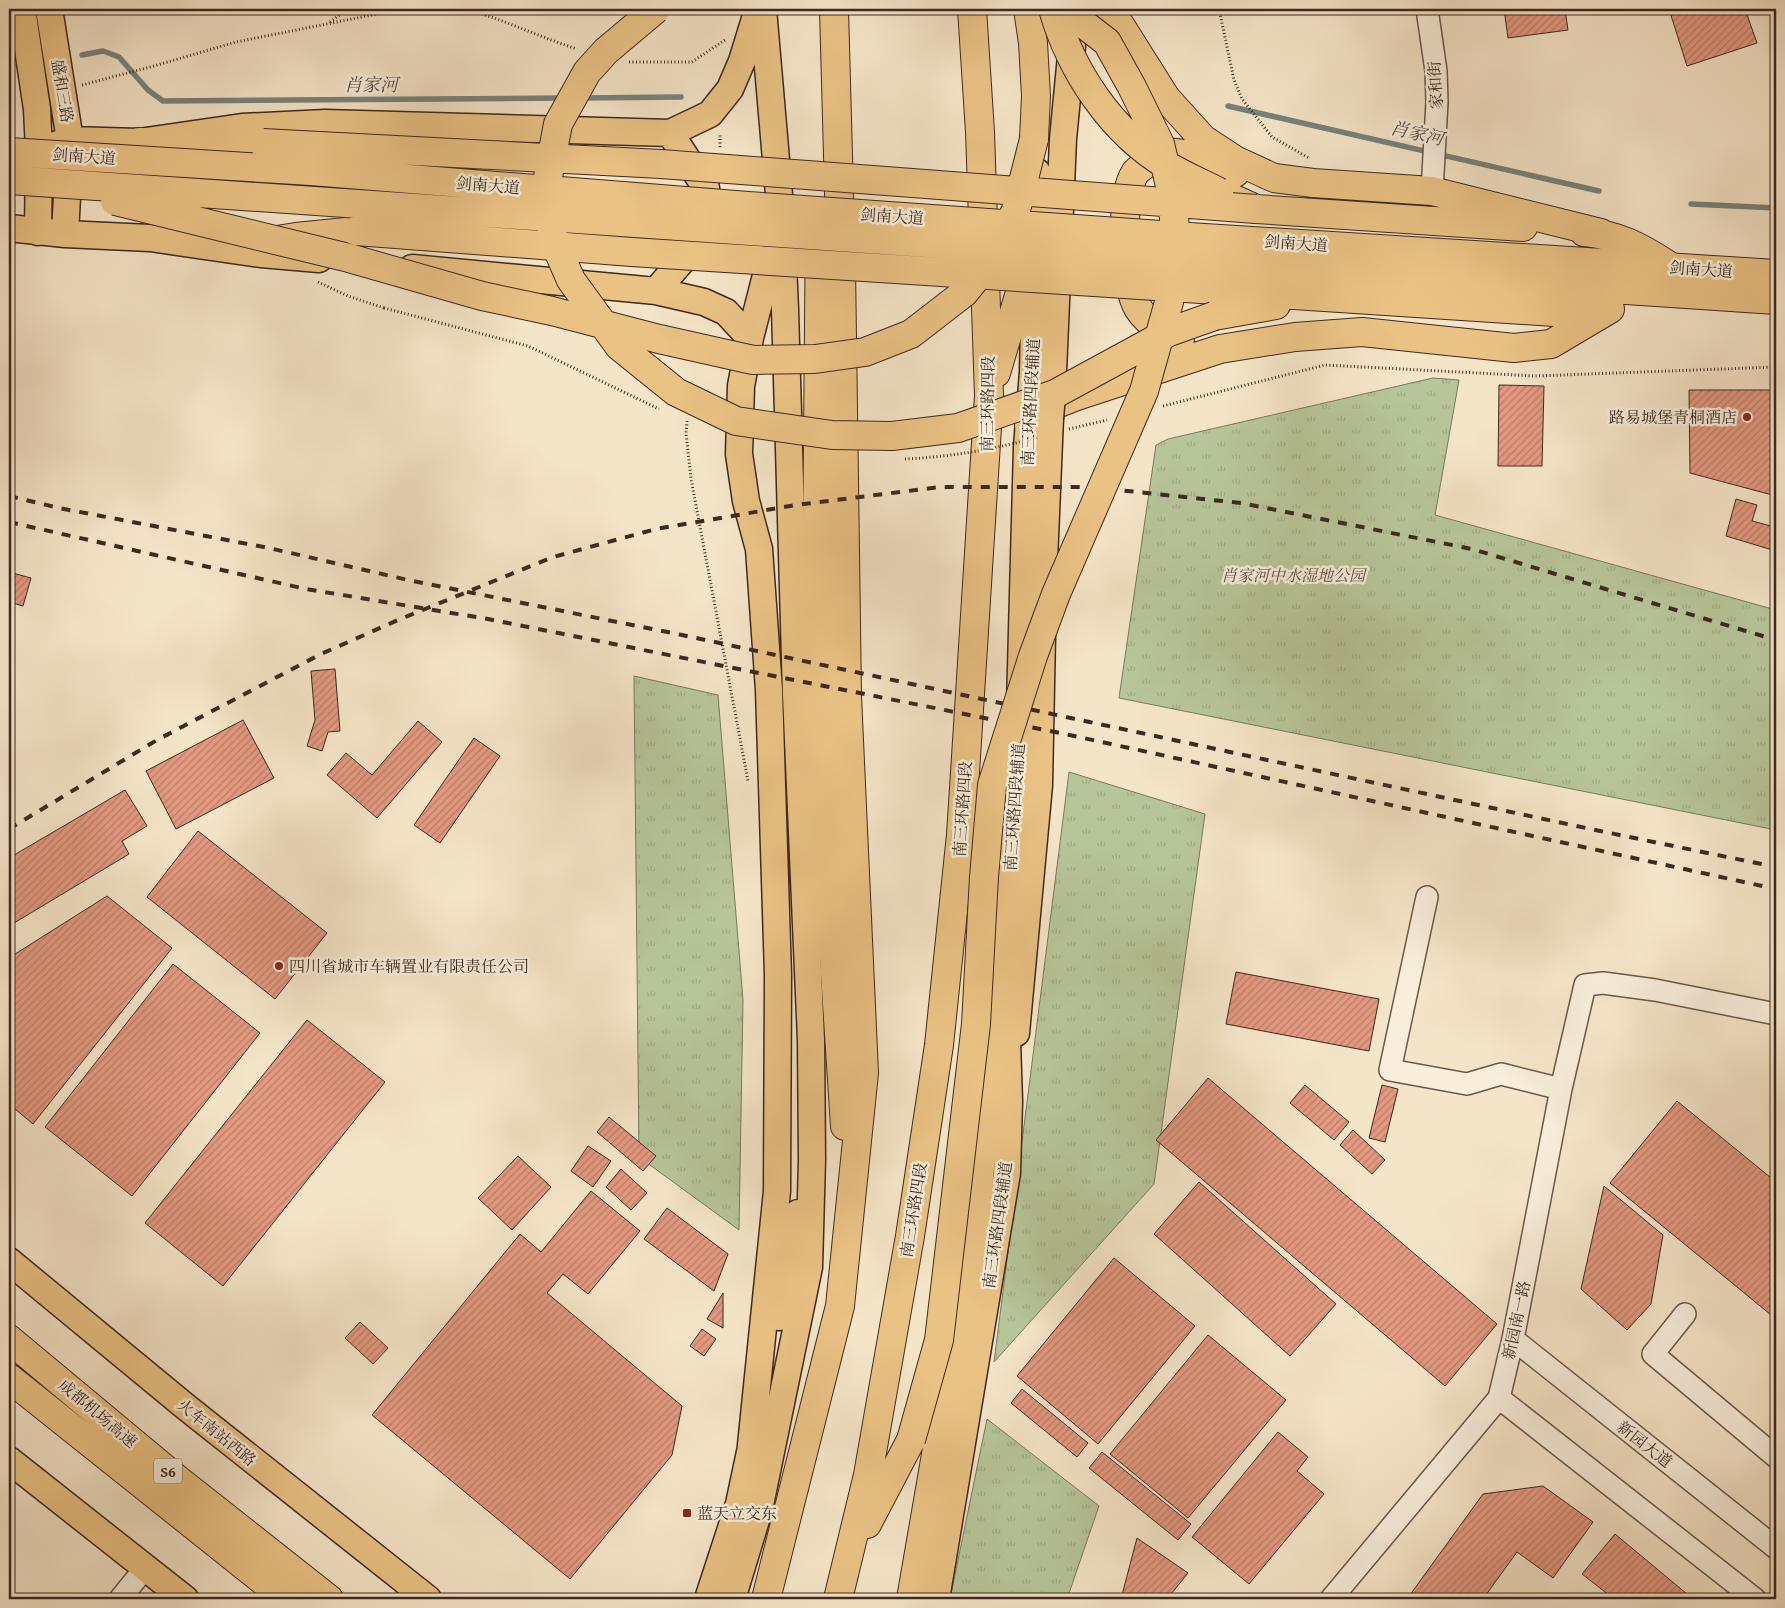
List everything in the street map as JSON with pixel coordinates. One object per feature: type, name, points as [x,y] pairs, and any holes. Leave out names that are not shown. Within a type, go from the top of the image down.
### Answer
[{"type":"highway","points":[[634,9],[618,26],[587,72],[558,124],[548,177],[548,200],[553,239],[571,280],[619,346],[676,392],[736,421],[832,436],[892,436],[958,428],[1055,394],[1169,332],[1214,316],[1271,305],[1340,299]]},
{"type":"highway","points":[[587,72],[606,51],[656,9]]},
{"type":"highway","points":[[766,1599],[840,1306],[864,1073],[847,696],[842,266],[834,9]]},
{"type":"highway","name":"南三环路四段","points":[[838,1599],[848,1563],[876,1483],[910,1236],[939,1045],[961,836],[989,396],[980,132],[972,9]]},
{"type":"highway","points":[[44,183],[349,258],[482,296],[753,360],[815,359],[866,352],[911,334],[964,294],[994,256],[1016,210],[1034,139],[1036,96],[1033,43],[1028,9]]},
{"type":"highway","points":[[1053,9],[1060,31],[1085,82],[1119,126],[1139,145],[1168,166],[1256,209]]},
{"type":"highway","points":[[876,1483],[911,1440],[939,1340],[976,1024],[984,877],[992,786],[1033,656],[1144,391],[1169,302],[1177,247],[1171,190],[1160,144],[1132,87],[1106,42],[1072,15],[1059,9]]},
{"type":"highway","points":[[1110,9],[1166,98],[1203,138],[1235,160],[1274,178]]},
{"type":"highway","points":[[139,142],[263,143],[661,164],[1601,234]]},
{"type":"highway","name":"剑南大道","points":[[9,152],[311,171],[748,206],[1650,293],[1768,302]]},
{"type":"highway","points":[[1249,344],[1207,344],[1173,338],[1150,322],[1136,305],[1127,270],[1125,222],[1127,193],[1136,173],[1160,153],[1174,153],[1212,163],[1236,174],[1313,183],[1433,178],[1639,246],[1670,266]]},
{"type":"highway","name":"剑南大道","points":[[9,180],[1189,249],[1670,266],[1771,273]]},
{"type":"highway","points":[[227,248],[296,236],[356,231],[632,252],[1554,312],[1605,311],[1650,293]]},
{"type":"highway","points":[[989,396],[1036,237]]},
{"type":"highway","points":[[1044,413],[1041,410],[1077,396],[1220,349],[1295,336],[1362,332],[1514,348],[1551,344],[1610,309]]},
{"type":"highway","points":[[911,1599],[970,1252],[1004,948]]},
{"type":"highway","name":"成都机场高速","points":[[9,1339],[177,1479],[329,1599]]},
{"type":"highway","name":"成都机场高速","points":[[9,1378],[286,1599]]},
{"type":"main road","points":[[22,9],[37,109],[39,150],[38,232]]},
{"type":"main road","name":"盛和三路","points":[[49,9],[70,140],[65,234]]},
{"type":"main road","points":[[9,160],[70,140],[139,142],[242,127],[325,123],[670,133],[710,114],[730,89],[742,61],[758,9]]},
{"type":"main road","points":[[732,1599],[759,1510],[809,1267],[812,1160],[811,1040],[796,684],[781,218],[763,9]]},
{"type":"main road","name":"南三环路四段辅道","points":[[936,1599],[1007,1173],[1009,1101],[1004,948],[1044,413],[1033,372],[1043,9]]},
{"type":"main road","points":[[1009,1101],[1038,785],[1043,586],[1044,413],[1063,139],[1076,9]]},
{"type":"main road","points":[[656,292],[698,242],[708,209],[706,188],[670,133]]},
{"type":"main road","points":[[750,1455],[777,1191],[778,975],[769,690],[759,549],[746,500],[739,454],[740,386],[750,338],[781,218]]},
{"type":"main road","points":[[9,228],[65,234],[150,238],[271,255],[656,292],[704,302],[726,312],[750,338]]},
{"type":"main road","points":[[708,1599],[739,1504],[778,1320],[799,1206],[811,1040]]},
{"type":"main road","name":"火车南站西路","points":[[9,1260],[186,1407],[428,1599]]},
{"type":"main road","points":[[12,1468],[185,1599]]},
{"type":"street","name":"家和街","points":[[1427,9],[1436,71],[1437,102],[1433,178]]},
{"type":"street","points":[[1427,897],[1390,1070],[1467,1084],[1501,1074],[1561,1089]]},
{"type":"street","name":"新园南一路","points":[[1332,1599],[1499,1398],[1513,1339],[1561,1089],[1585,985],[1603,983],[1655,990],[1776,1014]]},
{"type":"street","points":[[1685,1314],[1653,1354],[1776,1457]]},
{"type":"street","name":"新园大道","points":[[1513,1339],[1776,1548]]},
{"type":"street","points":[[1499,1398],[1755,1599]]},
{"type":"street","points":[[120,1599],[145,1568]]},
{"type":"path","points":[[330,23],[348,9]]},
{"type":"path","points":[[62,90],[119,76],[236,42],[402,9]]},
{"type":"path","points":[[1219,9],[1234,80],[1242,99],[1272,137],[1312,160]]},
{"type":"path","points":[[1155,408],[1326,365],[1535,376],[1776,366]]},
{"type":"green space","name":"肖家河中水湿地公园","points":[[1433,378],[1459,380],[1435,515],[1776,610],[1776,830],[1119,698],[1156,445],[1168,439]]},
{"type":"green space","points":[[634,676],[718,695],[743,1000],[739,1230],[639,1157]]},
{"type":"green space","points":[[1069,772],[1205,814],[1154,1184],[994,1362]]},
{"type":"green space","points":[[987,1419],[1099,1506],[1067,1599],[950,1599]]},
{"type":"building","points":[[1504,9],[1565,9],[1568,30],[1508,38]]},
{"type":"building","points":[[1669,9],[1745,9],[1757,43],[1687,66]]},
{"type":"building","points":[[1499,385],[1544,386],[1542,466],[1498,466]]},
{"type":"building","points":[[1689,390],[1776,390],[1776,496],[1690,473]]},
{"type":"building","points":[[1736,499],[1757,505],[1752,521],[1775,527],[1776,523],[1776,551],[1726,536]]},
{"type":"building","points":[[9,572],[31,578],[23,606],[9,602]]},
{"type":"building","points":[[335,669],[340,731],[328,732],[322,751],[307,746],[315,720],[311,671]]},
{"type":"building","points":[[243,720],[274,778],[176,829],[146,771]]},
{"type":"building","points":[[418,721],[442,742],[377,818],[327,775],[346,753],[372,775]]},
{"type":"building","points":[[474,738],[500,756],[440,843],[414,825]]},
{"type":"building","points":[[125,790],[147,826],[122,841],[129,854],[9,926],[9,858]]},
{"type":"building","points":[[198,831],[327,933],[275,999],[147,897]]},
{"type":"building","points":[[107,896],[172,948],[33,1124],[9,1104],[9,960],[12,956]]},
{"type":"building","points":[[173,964],[260,1033],[132,1196],[45,1127]]},
{"type":"building","points":[[1236,972],[1379,999],[1369,1051],[1226,1024]]},
{"type":"building","points":[[307,1020],[385,1082],[223,1286],[145,1223]]},
{"type":"building","points":[[1208,1078],[1497,1324],[1445,1386],[1156,1140]]},
{"type":"building","points":[[1305,1085],[1349,1122],[1334,1140],[1290,1103]]},
{"type":"building","points":[[1382,1085],[1398,1089],[1385,1142],[1369,1138]]},
{"type":"building","points":[[1677,1101],[1776,1182],[1776,1319],[1610,1183]]},
{"type":"building","points":[[609,1117],[656,1156],[643,1171],[597,1132]]},
{"type":"building","points":[[1353,1130],[1385,1160],[1372,1174],[1340,1145]]},
{"type":"building","points":[[588,1146],[611,1161],[593,1187],[571,1171]]},
{"type":"building","points":[[518,1156],[551,1187],[512,1230],[478,1198]]},
{"type":"building","points":[[621,1169],[647,1193],[631,1210],[606,1187]]},
{"type":"building","points":[[1199,1182],[1336,1304],[1290,1356],[1154,1234]]},
{"type":"building","points":[[1604,1186],[1663,1235],[1651,1304],[1627,1330],[1581,1289]]},
{"type":"building","points":[[591,1191],[640,1231],[588,1294],[563,1274],[547,1293],[682,1406],[672,1455],[570,1579],[372,1415],[520,1234],[541,1252]]},
{"type":"building","points":[[667,1208],[728,1254],[714,1291],[644,1239]]},
{"type":"building","points":[[1114,1258],[1195,1326],[1098,1444],[1017,1376]]},
{"type":"building","points":[[723,1293],[723,1328],[707,1319]]},
{"type":"building","points":[[360,1322],[388,1348],[373,1364],[345,1338]]},
{"type":"building","points":[[702,1329],[716,1339],[704,1356],[690,1346]]},
{"type":"building","points":[[1208,1335],[1286,1400],[1188,1518],[1110,1454]]},
{"type":"building","points":[[1022,1389],[1088,1443],[1077,1457],[1011,1403]]},
{"type":"building","points":[[1278,1432],[1308,1457],[1297,1471],[1324,1494],[1249,1584],[1192,1537]]},
{"type":"building","points":[[1102,1452],[1191,1524],[1178,1540],[1089,1468]]},
{"type":"building","points":[[1543,1486],[1593,1522],[1553,1578],[1517,1552],[1483,1599],[1407,1599],[1483,1494]]},
{"type":"building","points":[[1615,1534],[1693,1599],[1614,1599],[1582,1574]]},
{"type":"building","points":[[1137,1538],[1188,1573],[1167,1599],[1119,1599],[1122,1595]]},
{"type":"waterway","name":"肖家河","points":[[82,55],[103,51],[119,57],[148,90],[163,101],[562,98]]},
{"type":"waterway","name":"肖家河","points":[[581,98],[681,97]]},
{"type":"waterway","name":"肖家河","points":[[1228,106],[1599,191]]},
{"type":"waterway","name":"肖家河","points":[[1691,204],[1776,208]]},
{"type":"railway","points":[[9,829],[157,740],[321,654],[398,620],[553,557],[656,529],[796,505],[940,487],[1090,487],[1241,503],[1472,549],[1776,640]]},
{"type":"railway","points":[[9,496],[59,508],[269,548],[408,580],[682,635],[1776,867]]},
{"type":"railway","points":[[9,522],[306,589],[488,619],[1065,734],[1776,889]]},
{"type":"place","name":"路易城堡青桐酒店","points":[[1747,417]]},
{"type":"place","name":"四川省城市车辆置业有限责任公司","points":[[279,966]]},
{"type":"place","name":"蓝天立交东","points":[[687,1513]]}]
